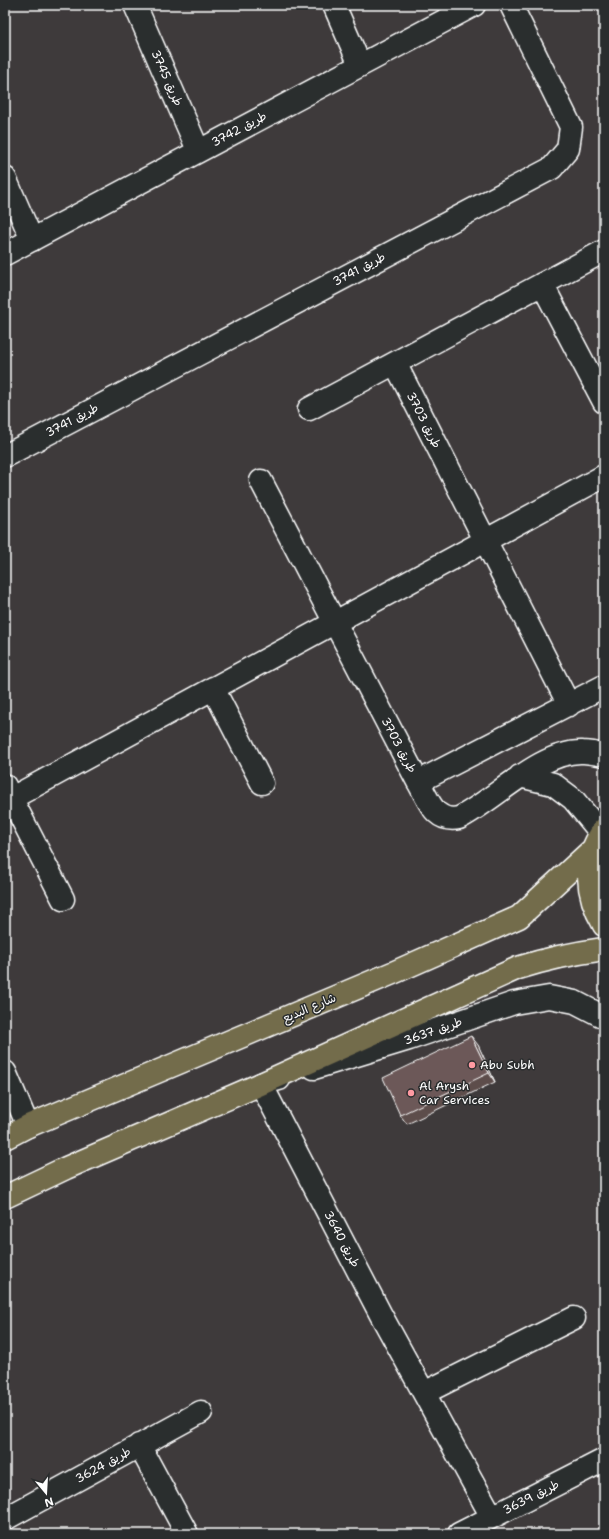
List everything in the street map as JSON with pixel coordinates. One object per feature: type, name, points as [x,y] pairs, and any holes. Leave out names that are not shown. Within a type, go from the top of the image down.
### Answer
[{"type":"main road","points":[[600,837],[590,864],[589,880],[590,891],[596,912],[604,925]]},
{"type":"main road","name":"شارع البديع","points":[[5,1138],[28,1126],[395,972],[519,917],[600,837]]},
{"type":"main road","points":[[5,1197],[66,1168],[261,1084],[518,968],[566,955],[604,950]]},
{"type":"street","name":"طريق 3745","points":[[135,5],[198,150]]},
{"type":"street","points":[[334,5],[360,65]]},
{"type":"street","name":"طريق 3742","points":[[5,254],[198,150],[474,5]]},
{"type":"street","name":"طريق 3741","points":[[5,456],[552,168],[568,149],[571,127],[511,5]]},
{"type":"street","points":[[5,178],[32,240]]},
{"type":"street","points":[[309,409],[604,251]]},
{"type":"street","points":[[542,284],[604,402]]},
{"type":"street","name":"طريق 3703","points":[[395,363],[568,705]]},
{"type":"street","points":[[63,899],[8,792],[213,688],[604,476]]},
{"type":"street","name":"طريق 3703","points":[[261,481],[418,782],[604,686]]},
{"type":"street","points":[[213,688],[262,783]]},
{"type":"street","points":[[418,782],[433,810],[445,818],[452,819],[466,814],[520,776],[558,755],[582,751],[604,755]]},
{"type":"street","points":[[520,776],[553,784],[572,799],[600,837]]},
{"type":"street","name":"طريق 3637","points":[[261,1084],[409,1039],[514,1003],[549,997],[574,1002],[604,1017]]},
{"type":"street","points":[[5,1072],[28,1126]]},
{"type":"street","name":"طريق 3640","points":[[261,1084],[377,1308],[492,1517]]},
{"type":"street","points":[[424,1393],[574,1318]]},
{"type":"street","name":"طريق 3624","points":[[5,1519],[201,1412]]},
{"type":"street","points":[[139,1445],[187,1534]]},
{"type":"street","name":"طريق 3639","points":[[459,1534],[604,1460]]},
{"type":"building","points":[[471,1036],[489,1073],[400,1115],[383,1078]]},
{"type":"place","name":"Abu Subh","points":[[472,1065]]},
{"type":"place","name":"Al Arysh Car Services","points":[[411,1093]]}]
